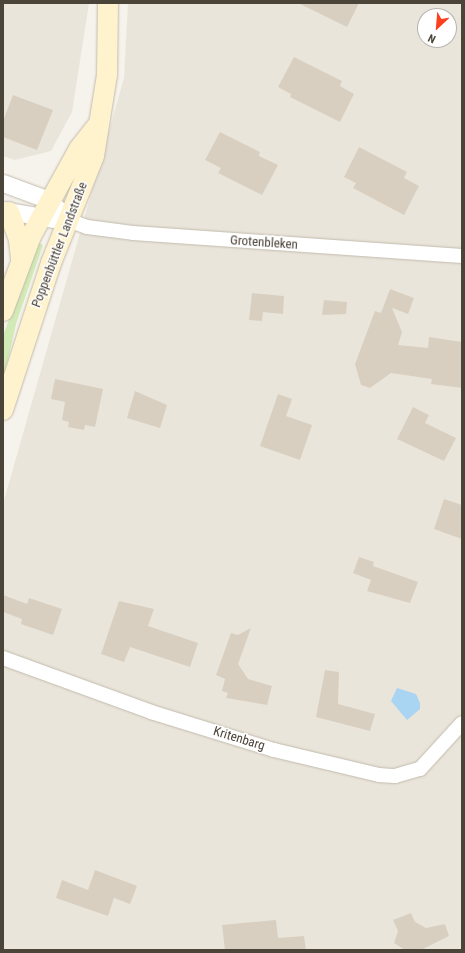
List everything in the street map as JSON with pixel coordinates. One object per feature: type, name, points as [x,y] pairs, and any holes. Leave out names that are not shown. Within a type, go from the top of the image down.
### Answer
[{"type":"main road","name":"Poppenbüttler Landstraße","points":[[3,410],[68,220],[94,156],[107,68],[108,3]]},
{"type":"main road","name":"Poppenbüttler Landstraße","points":[[3,311],[21,258],[45,209],[79,149],[98,125]]},
{"type":"main road","points":[[6,211],[19,240],[21,258]]},
{"type":"street","name":"Grotenbleken","points":[[3,183],[45,209],[87,227],[133,233],[462,256]]},
{"type":"street","points":[[6,211],[45,209]]},
{"type":"street","name":"Kritenbarg","points":[[3,658],[151,712],[274,750],[379,775],[394,776],[420,769],[462,723]]},
{"type":"shaded area","points":[[3,3],[89,3],[72,112],[51,151],[15,160],[3,156]]},
{"type":"shaded area","points":[[128,3],[462,3],[462,950],[3,950],[3,504],[124,78]]},
{"type":"green space","points":[[37,242],[43,245],[16,324],[3,382],[3,336]]},
{"type":"water","points":[[397,688],[416,694],[420,703],[420,709],[407,720],[391,701]]},
{"type":"building","points":[[298,3],[359,3],[347,27]]},
{"type":"building","points":[[294,57],[342,81],[340,86],[354,94],[340,122],[290,97],[291,94],[278,87]]},
{"type":"building","points":[[13,95],[53,110],[37,150],[3,137],[3,121]]},
{"type":"building","points":[[220,132],[260,152],[259,156],[278,165],[262,195],[218,173],[221,168],[205,160]]},
{"type":"building","points":[[359,147],[407,172],[404,178],[419,186],[404,215],[353,188],[356,183],[344,177]]},
{"type":"building","points":[[390,289],[414,298],[408,314],[392,308],[402,332],[398,345],[428,348],[429,337],[462,342],[462,388],[431,384],[432,379],[391,373],[370,388],[361,385],[355,364],[375,311],[381,313]]},
{"type":"building","points":[[252,293],[284,296],[283,314],[263,312],[262,321],[249,320]]},
{"type":"building","points":[[324,300],[347,302],[346,314],[322,315]]},
{"type":"building","points":[[55,379],[103,389],[95,427],[85,425],[84,430],[68,427],[69,422],[62,420],[65,402],[51,399]]},
{"type":"building","points":[[135,391],[167,405],[160,428],[127,418]]},
{"type":"building","points":[[278,394],[292,399],[286,416],[312,425],[300,460],[260,446]]},
{"type":"building","points":[[413,407],[429,415],[425,423],[456,438],[444,461],[397,439]]},
{"type":"building","points":[[444,499],[462,505],[462,539],[434,529]]},
{"type":"building","points":[[359,557],[374,562],[373,566],[418,582],[410,603],[367,591],[371,580],[353,573]]},
{"type":"building","points":[[3,595],[27,604],[29,598],[62,609],[53,635],[21,624],[22,619],[3,612]]},
{"type":"building","points":[[119,601],[154,609],[148,626],[198,643],[190,667],[130,647],[124,662],[101,654]]},
{"type":"building","points":[[251,628],[238,664],[248,679],[272,686],[267,705],[226,698],[228,693],[222,691],[225,679],[216,675],[231,633],[238,635]]},
{"type":"building","points":[[325,670],[339,672],[338,704],[375,714],[370,731],[316,717]]},
{"type":"building","points":[[95,870],[137,886],[130,904],[114,898],[108,916],[56,898],[62,880],[88,890]]},
{"type":"building","points":[[411,913],[415,922],[426,928],[445,924],[449,936],[421,950],[405,950],[394,943],[398,931],[393,920]]},
{"type":"building","points":[[276,920],[278,938],[304,936],[306,950],[225,950],[222,925]]}]
